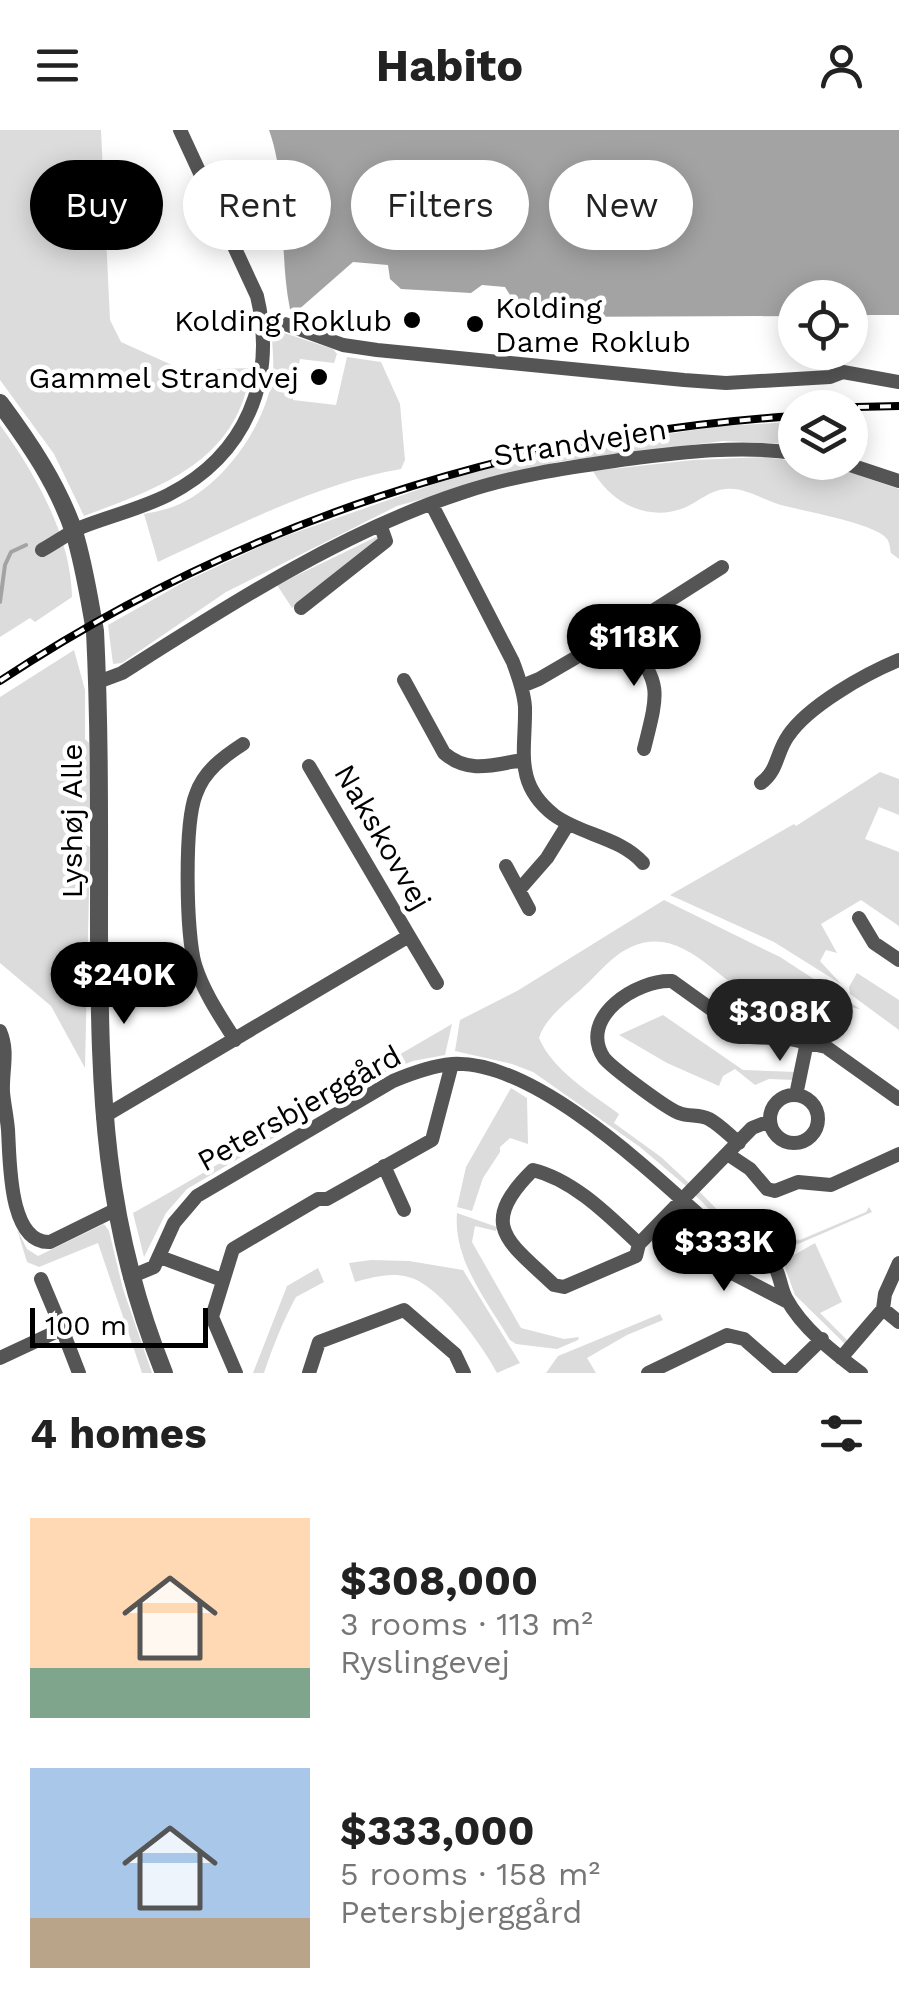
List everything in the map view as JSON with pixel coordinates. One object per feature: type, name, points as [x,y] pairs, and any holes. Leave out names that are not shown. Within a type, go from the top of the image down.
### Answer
[{"type":"street","points":[[42,550],[74,531],[165,496],[194,480],[230,445],[256,396],[262,373],[264,324],[257,296],[180,130]]},
{"type":"street","points":[[264,324],[284,324],[343,345],[378,350],[684,380],[743,382],[830,377],[843,372],[899,382]]},
{"type":"street","name":"Lyshøj Alle","points":[[0,404],[40,463],[74,531],[95,631],[102,1117],[115,1210],[130,1278],[164,1373]]},
{"type":"street","name":"Strandvejen","points":[[98,682],[122,673],[293,567],[432,504],[503,480],[717,450],[778,452]]},
{"type":"street","points":[[868,471],[899,481]]},
{"type":"street","points":[[432,504],[522,686],[522,760],[538,798],[568,824],[624,847],[644,863]]},
{"type":"street","points":[[301,608],[386,541],[381,526]]},
{"type":"street","points":[[522,686],[539,680],[722,567]]},
{"type":"street","points":[[623,630],[656,687],[644,749]]},
{"type":"street","points":[[761,783],[773,774],[781,748],[800,721],[817,707],[899,660]]},
{"type":"street","points":[[404,680],[444,753],[452,760],[474,768],[522,760]]},
{"type":"street","points":[[235,1040],[206,993],[194,961],[189,926],[190,839],[195,796],[205,776],[243,744]]},
{"type":"street","name":"Nakskovvej","points":[[309,766],[437,984]]},
{"type":"street","points":[[519,890],[568,824]]},
{"type":"street","points":[[506,866],[529,909]]},
{"type":"street","points":[[859,918],[874,943],[899,960]]},
{"type":"street","name":"Nakskovvej","points":[[102,1117],[409,936]]},
{"type":"street","points":[[899,1100],[826,1047],[750,1037],[672,980],[658,980],[617,1000],[603,1020],[598,1044],[610,1064],[678,1113],[713,1121],[767,1189],[774,1191],[798,1182],[830,1185],[899,1154]]},
{"type":"street","points":[[0,1031],[6,1046],[2,1092],[6,1199],[30,1236],[40,1242],[75,1232],[115,1210]]},
{"type":"street","points":[[796,1095],[807,1042]]},
{"type":"street","points":[[236,1373],[212,1318],[233,1250],[318,1199],[327,1198],[432,1140],[452,1064]]},
{"type":"street","name":"Petersbjerggård","points":[[160,1258],[174,1222],[198,1196],[393,1081],[420,1070],[452,1064],[496,1070],[541,1091],[654,1172],[721,1235],[768,1258],[788,1302],[822,1340],[862,1373]]},
{"type":"street","points":[[796,1095],[808,1100],[816,1112],[817,1124],[808,1138],[786,1141],[775,1134],[770,1121],[777,1102],[796,1095]]},
{"type":"street","points":[[639,1244],[605,1212],[552,1174],[533,1170],[514,1188],[501,1225],[504,1237],[554,1285],[564,1287],[636,1256],[639,1244],[752,1128],[770,1121]]},
{"type":"street","points":[[384,1166],[404,1210]]},
{"type":"street","name":"Petersbjerggård","points":[[721,1235],[734,1274],[788,1302]]},
{"type":"street","points":[[130,1278],[146,1273],[160,1258],[222,1280]]},
{"type":"street","points":[[841,1358],[884,1309],[885,1294],[899,1263]]},
{"type":"street","points":[[41,1279],[79,1373]]},
{"type":"street","points":[[884,1309],[899,1322]]},
{"type":"street","points":[[309,1373],[318,1342],[404,1310],[455,1354],[464,1373]]},
{"type":"street","points":[[0,1358],[62,1329]]},
{"type":"street","points":[[648,1373],[727,1335],[744,1338],[785,1373],[822,1340]]},
{"type":"shaded area","points":[[0,130],[101,130],[102,160],[30,160],[30,250],[107,250],[110,320],[121,342],[183,370],[251,368],[243,400],[230,427],[192,466],[141,494],[84,516],[54,454],[0,380]]},
{"type":"shaded area","points":[[269,130],[899,130],[899,315],[868,315],[868,280],[778,280],[778,316],[545,317],[517,306],[505,287],[482,285],[471,293],[401,289],[390,279],[388,265],[353,262],[297,311],[290,309],[283,250],[331,250],[331,160],[277,160]]},
{"type":"shaded area","points":[[275,330],[333,349],[337,354],[334,363],[300,359],[288,385],[295,386],[293,400],[336,405],[347,357],[381,362],[400,404],[405,460],[401,469],[308,495],[158,562],[144,514],[193,497],[226,469],[240,451],[269,392]]},
{"type":"shaded area","points":[[778,423],[778,443],[723,441],[556,462],[397,506],[226,592],[122,663],[113,664],[108,625],[184,582],[274,540],[477,469],[719,426]]},
{"type":"shaded area","points":[[0,425],[49,506],[65,551],[72,597],[35,622],[30,618],[0,637]]},
{"type":"shaded area","points":[[765,457],[778,459],[778,480],[868,478],[899,489],[899,559],[891,553],[887,539],[870,528],[741,490],[720,490],[670,512],[644,511],[620,500],[593,471]]},
{"type":"shaded area","points":[[378,536],[378,541],[292,608],[277,585]]},
{"type":"shaded area","points":[[74,650],[85,690],[85,739],[89,743],[91,822],[85,824],[85,844],[90,847],[85,1068],[51,1006],[0,963],[0,697]]},
{"type":"shaded area","points":[[880,772],[899,779],[899,815],[879,807],[865,839],[899,852],[899,926],[861,900],[821,924],[837,953],[826,950],[820,961],[841,984],[774,942],[670,895],[796,826]]},
{"type":"shaded area","points":[[664,900],[780,957],[860,1009],[793,997],[791,1001],[770,1002],[750,995],[675,945],[654,942],[620,954],[553,1015],[539,1038],[553,1061],[619,1114],[614,1123],[661,1157],[689,1183],[686,1186],[640,1147],[533,1072],[455,1051],[460,1020],[517,991]]},
{"type":"shaded area","points":[[857,973],[899,1000],[899,1030],[850,994],[849,987]]},
{"type":"shaded area","points":[[663,1015],[743,1070],[796,1072],[795,1080],[769,1079],[755,1085],[735,1069],[723,1076],[719,1086],[667,1063],[619,1035]]},
{"type":"shaded area","points":[[452,1024],[445,1055],[385,1072],[187,1189],[166,1213],[144,1257],[133,1213]]},
{"type":"shaded area","points":[[511,1088],[527,1098],[528,1144],[510,1138],[500,1147],[483,1178],[472,1211],[457,1207],[466,1167]]},
{"type":"shaded area","points":[[699,1191],[735,1228],[800,1240],[866,1212],[869,1207],[872,1212],[782,1251],[734,1234],[695,1195]]},
{"type":"shaded area","points":[[457,1213],[497,1227],[496,1231],[475,1226],[472,1242],[521,1328],[564,1339],[579,1337],[578,1340],[557,1349],[510,1340],[466,1264]]},
{"type":"shaded area","points":[[104,1224],[152,1373],[142,1373],[98,1243],[39,1267],[27,1262],[17,1229],[27,1249],[38,1256]]},
{"type":"shaded area","points":[[815,1243],[842,1302],[820,1313],[847,1340],[845,1344],[795,1295],[784,1265],[787,1259]]},
{"type":"shaded area","points":[[409,1261],[463,1270],[520,1363],[497,1373],[458,1317],[420,1282],[394,1275],[355,1282],[349,1263]]},
{"type":"shaded area","points":[[318,1268],[324,1282],[296,1297],[264,1373],[253,1373],[287,1286]]},
{"type":"shaded area","points":[[660,1314],[663,1320],[587,1358],[596,1373],[546,1373],[558,1356]]},
{"type":"waterway","points":[[0,602],[5,565],[11,552],[26,545]]},
{"type":"railway","points":[[868,407],[899,406]]},
{"type":"railway","points":[[0,681],[91,625],[184,576],[281,533],[380,496],[482,466],[585,443],[689,426],[778,418]]},
{"type":"place","name":"Kolding Roklub","points":[[412,320]]},
{"type":"place","name":"Kolding Dame Roklub","points":[[475,324]]},
{"type":"place","name":"Gammel Strandvej","points":[[319,377]]}]
